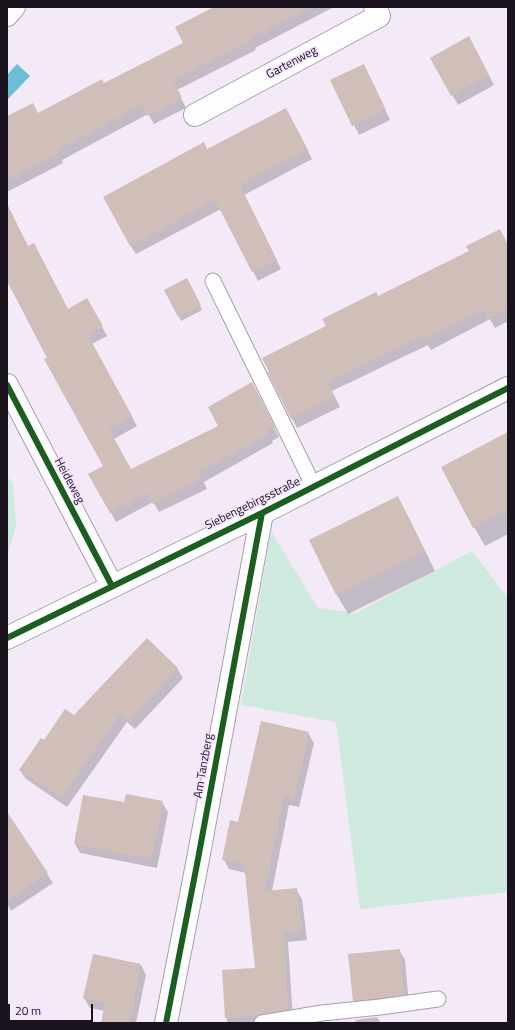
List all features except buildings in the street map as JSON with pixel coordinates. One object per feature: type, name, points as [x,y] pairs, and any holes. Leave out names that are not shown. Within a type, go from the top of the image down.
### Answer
[{"type":"street","points":[[7,15],[14,7]]},
{"type":"street","name":"Gartenweg","points":[[195,115],[379,16],[375,7]]},
{"type":"street","name":"Heideweg","points":[[7,386],[112,586]]},
{"type":"street","name":"Siebengebirgsstraße","points":[[7,638],[262,513],[508,388]]},
{"type":"street","name":"Am Tanzberg","points":[[166,1023],[200,852],[262,513]]},
{"type":"lane","points":[[213,281],[314,487]]},
{"type":"lane","points":[[262,1023],[322,1013],[438,999]]},
{"type":"green space","points":[[7,476],[13,484],[16,526],[7,556]]},
{"type":"green space","points":[[271,531],[318,608],[356,613],[472,551],[508,598],[508,892],[360,909],[336,722],[241,705]]},
{"type":"water","points":[[17,64],[30,76],[7,100],[7,75]]},
{"type":"cycle path","points":[[7,385],[112,586]]},
{"type":"cycle path","points":[[7,638],[262,513],[508,388]]},
{"type":"cycle path","points":[[166,1023],[262,513]]}]
